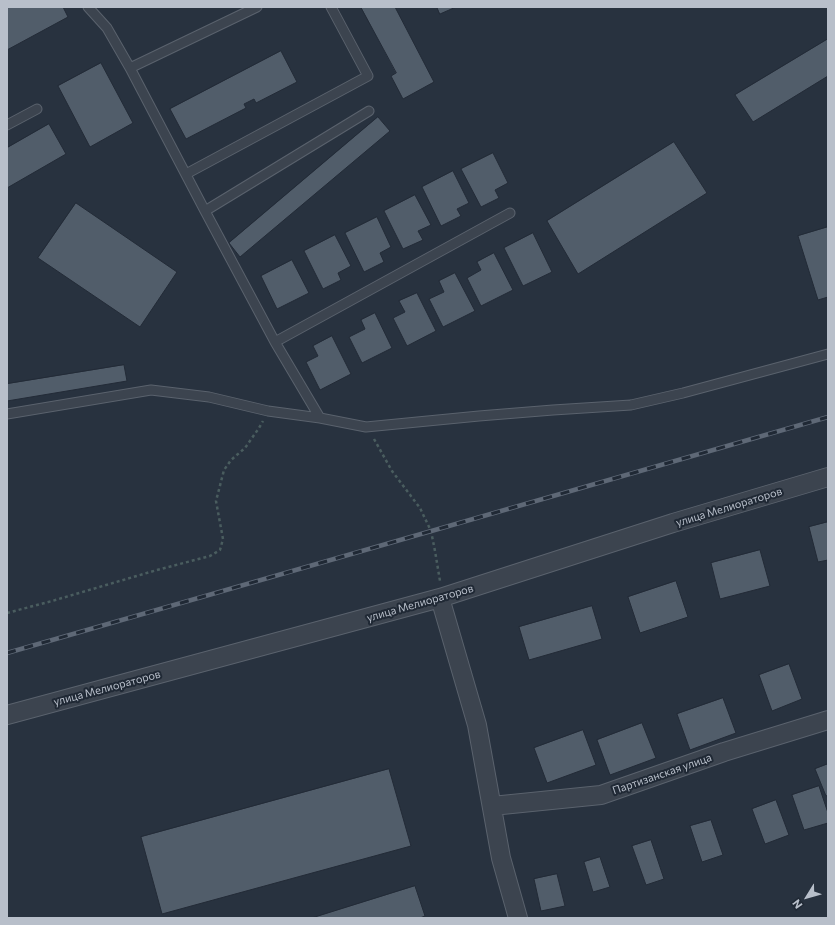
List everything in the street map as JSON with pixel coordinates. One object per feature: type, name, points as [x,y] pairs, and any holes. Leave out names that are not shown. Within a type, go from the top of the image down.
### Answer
[{"type":"street","name":"улица Мелиораторов","points":[[7,715],[440,598],[673,523],[828,477]]},
{"type":"street","points":[[440,598],[477,725],[501,858],[518,918]]},
{"type":"street","name":"Партизанская улица","points":[[492,806],[601,795],[724,752],[828,720]]},
{"type":"lane","points":[[88,7],[107,28],[130,68],[275,342],[320,418]]},
{"type":"lane","points":[[130,68],[257,7]]},
{"type":"lane","points":[[186,174],[368,76],[331,7]]},
{"type":"lane","points":[[7,125],[37,109]]},
{"type":"lane","points":[[205,211],[369,111]]},
{"type":"lane","points":[[275,342],[510,213]]},
{"type":"lane","points":[[7,414],[151,390],[209,397],[268,411],[320,418],[366,427],[508,413],[631,405],[683,393],[828,354]]},
{"type":"path","points":[[7,613],[210,556],[220,550],[223,539],[216,501],[224,470],[231,460],[245,448],[259,428],[268,411]]},
{"type":"path","points":[[366,427],[392,471],[420,508],[431,531],[440,575],[440,598]]},
{"type":"building","points":[[7,7],[63,7],[68,17],[7,50]]},
{"type":"building","points":[[361,7],[395,7],[434,82],[403,99],[391,76],[396,73]]},
{"type":"building","points":[[437,7],[456,7],[440,14]]},
{"type":"building","points":[[828,39],[828,76],[753,122],[735,95]]},
{"type":"building","points":[[281,51],[297,82],[256,103],[254,99],[244,104],[246,108],[186,139],[170,109]]},
{"type":"building","points":[[101,63],[133,123],[90,147],[58,86]]},
{"type":"building","points":[[378,117],[390,131],[240,257],[229,243]]},
{"type":"building","points":[[49,124],[66,154],[7,188],[7,148]]},
{"type":"building","points":[[674,142],[707,193],[578,274],[547,221]]},
{"type":"building","points":[[493,153],[508,183],[495,190],[499,198],[481,207],[461,169]]},
{"type":"building","points":[[453,171],[469,203],[457,209],[461,216],[441,226],[422,187]]},
{"type":"building","points":[[415,195],[431,225],[418,231],[423,240],[403,249],[384,211]]},
{"type":"building","points":[[76,203],[177,272],[140,327],[38,258]]},
{"type":"building","points":[[377,217],[391,247],[380,253],[384,262],[364,272],[345,233]]},
{"type":"building","points":[[828,227],[828,297],[818,300],[798,236]]},
{"type":"building","points":[[533,233],[552,272],[523,286],[504,248]]},
{"type":"building","points":[[335,235],[351,266],[338,273],[341,280],[323,289],[304,251]]},
{"type":"building","points":[[494,253],[513,290],[481,306],[467,278],[481,270],[477,262]]},
{"type":"building","points":[[292,260],[309,293],[277,309],[261,276]]},
{"type":"building","points":[[455,273],[475,311],[443,327],[429,299],[444,292],[439,281]]},
{"type":"building","points":[[417,293],[436,331],[407,346],[393,318],[405,312],[399,301]]},
{"type":"building","points":[[375,313],[392,348],[362,363],[349,337],[365,329],[361,320]]},
{"type":"building","points":[[332,336],[351,374],[320,390],[306,362],[318,356],[313,346]]},
{"type":"building","points":[[124,365],[127,381],[7,401],[7,384]]},
{"type":"building","points":[[828,522],[828,560],[818,562],[809,527]]},
{"type":"building","points":[[760,550],[770,586],[720,599],[711,563]]},
{"type":"building","points":[[676,581],[688,617],[640,633],[628,597]]},
{"type":"building","points":[[592,606],[602,639],[529,660],[519,627]]},
{"type":"building","points":[[789,664],[802,699],[772,711],[759,675]]},
{"type":"building","points":[[723,698],[736,733],[690,750],[677,714]]},
{"type":"building","points":[[642,723],[656,758],[610,775],[597,740]]},
{"type":"building","points":[[583,730],[596,765],[547,783],[534,748]]},
{"type":"building","points":[[828,764],[828,795],[826,796],[815,769]]},
{"type":"building","points":[[389,769],[411,846],[162,914],[141,837]]},
{"type":"building","points":[[819,786],[828,813],[828,823],[804,830],[792,795]]},
{"type":"building","points":[[776,800],[789,835],[765,844],[752,809]]},
{"type":"building","points":[[711,820],[723,855],[702,862],[690,826]]},
{"type":"building","points":[[651,840],[664,879],[646,885],[632,846]]},
{"type":"building","points":[[600,857],[610,887],[593,892],[584,862]]},
{"type":"building","points":[[557,874],[565,906],[541,911],[534,879]]},
{"type":"building","points":[[415,886],[425,916],[420,918],[312,918]]},
{"type":"railway","points":[[7,653],[828,417]]}]
